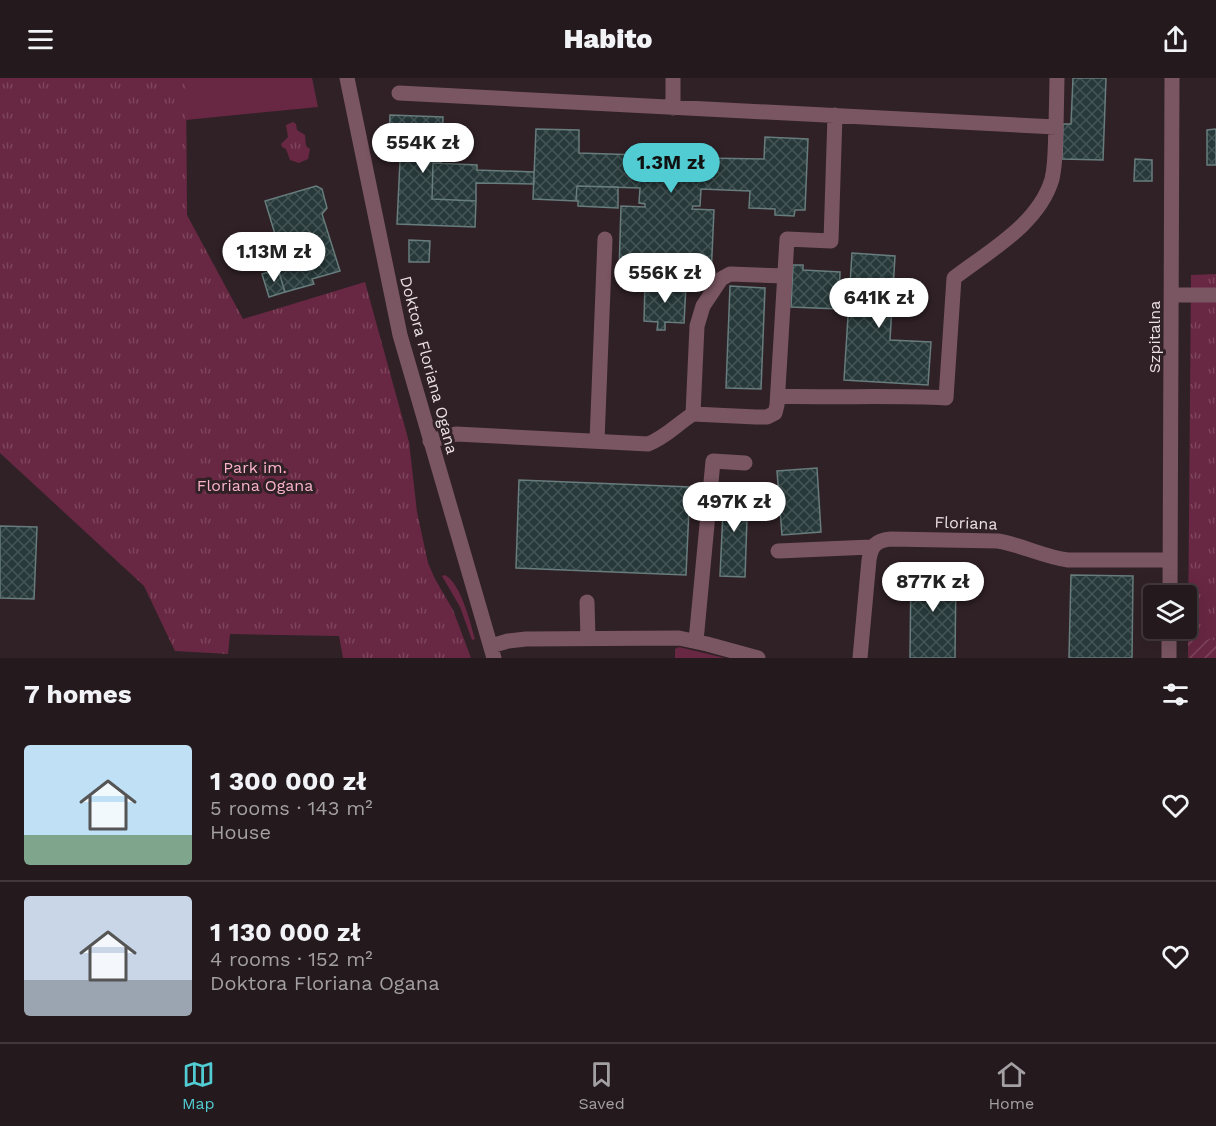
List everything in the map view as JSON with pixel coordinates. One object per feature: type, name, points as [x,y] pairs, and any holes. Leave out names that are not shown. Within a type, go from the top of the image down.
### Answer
[{"type":"street","name":"Doktora Floriana Ogana","points":[[347,78],[393,308],[493,652]]},
{"type":"street","points":[[672,108],[673,78]]},
{"type":"street","points":[[778,396],[827,398],[903,395],[946,398],[954,278],[1023,224],[1043,198],[1054,168],[1057,78]]},
{"type":"street","name":"Szpitalna","points":[[1170,585],[1173,295],[1172,78]]},
{"type":"street","points":[[399,93],[1056,127]]},
{"type":"street","points":[[430,441],[456,434],[648,444],[662,438],[693,414],[767,417],[775,412],[778,396],[787,239],[831,241],[835,115]]},
{"type":"street","points":[[597,441],[605,239]]},
{"type":"street","points":[[693,414],[698,326],[704,306],[721,279],[730,274],[785,276]]},
{"type":"street","points":[[1173,295],[1216,295]]},
{"type":"street","points":[[696,641],[713,461],[745,463]]},
{"type":"street","name":"Floriana","points":[[778,551],[871,547],[884,539],[998,541],[1068,560],[1170,561]]},
{"type":"street","points":[[860,658],[871,547]]},
{"type":"street","points":[[587,602],[588,639]]},
{"type":"street","points":[[493,652],[514,640],[665,638],[696,641],[758,658]]},
{"type":"street","points":[[1169,639],[1169,658]]},
{"type":"green space","name":"Park im. Floriana Ogana","points":[[0,78],[186,78],[187,215],[243,319],[365,282],[409,442],[417,512],[428,563],[453,610],[471,658],[343,658],[339,636],[230,634],[228,654],[175,651],[144,586],[0,453]]},
{"type":"green space","points":[[186,78],[312,78],[318,107],[186,120]]},
{"type":"green space","points":[[293,122],[297,130],[305,135],[306,146],[310,149],[308,159],[299,163],[290,160],[286,149],[281,144],[288,137],[286,125]]},
{"type":"green space","points":[[1216,274],[1216,640],[1188,640],[1197,639],[1197,585],[1188,585],[1191,275]]},
{"type":"green space","points":[[445,575],[456,586],[460,594],[475,639],[472,640],[460,607],[442,576]]},
{"type":"green space","points":[[1188,640],[1216,640],[1216,658],[1188,658]]},
{"type":"green space","points":[[679,647],[725,658],[675,658],[675,649]]},
{"type":"building","points":[[1073,78],[1106,78],[1103,160],[1062,159],[1063,124],[1071,124]]},
{"type":"building","points":[[390,115],[443,117],[441,163],[433,163],[432,199],[476,201],[475,227],[397,224],[400,161],[388,161]]},
{"type":"building","points":[[536,129],[579,130],[579,153],[640,155],[644,149],[699,151],[703,158],[764,159],[765,137],[808,139],[805,210],[795,210],[794,216],[775,215],[775,209],[749,208],[750,191],[701,189],[700,206],[693,206],[692,209],[714,210],[711,276],[619,272],[621,206],[645,207],[645,204],[639,203],[640,188],[577,186],[576,201],[533,199]]},
{"type":"building","points":[[1216,129],[1216,165],[1207,165],[1207,130]]},
{"type":"building","points":[[1135,159],[1152,160],[1152,181],[1134,181]]},
{"type":"building","points":[[433,163],[477,165],[477,170],[534,172],[534,184],[476,183],[476,201],[432,199]]},
{"type":"building","points":[[316,186],[322,189],[327,208],[322,214],[340,271],[312,279],[314,284],[285,292],[278,269],[285,267],[265,201]]},
{"type":"building","points":[[577,186],[618,187],[618,208],[578,206]]},
{"type":"building","points":[[409,240],[430,241],[429,262],[409,262]]},
{"type":"building","points":[[852,253],[895,256],[890,340],[931,342],[928,385],[844,380]]},
{"type":"building","points":[[793,265],[803,265],[803,270],[840,272],[839,309],[791,307]]},
{"type":"building","points":[[278,269],[285,292],[269,297],[262,274]]},
{"type":"building","points":[[645,283],[686,285],[684,323],[665,322],[665,330],[657,330],[658,322],[644,321]]},
{"type":"building","points":[[730,286],[765,288],[761,389],[726,388]]},
{"type":"building","points":[[817,468],[821,532],[782,535],[777,471]]},
{"type":"building","points":[[519,480],[690,487],[686,575],[516,568]]},
{"type":"building","points":[[724,489],[748,490],[745,577],[720,576]]},
{"type":"building","points":[[0,526],[37,527],[34,599],[0,598]]},
{"type":"building","points":[[911,568],[956,569],[955,658],[910,658]]},
{"type":"building","points":[[1071,575],[1133,576],[1132,658],[1069,658]]}]
